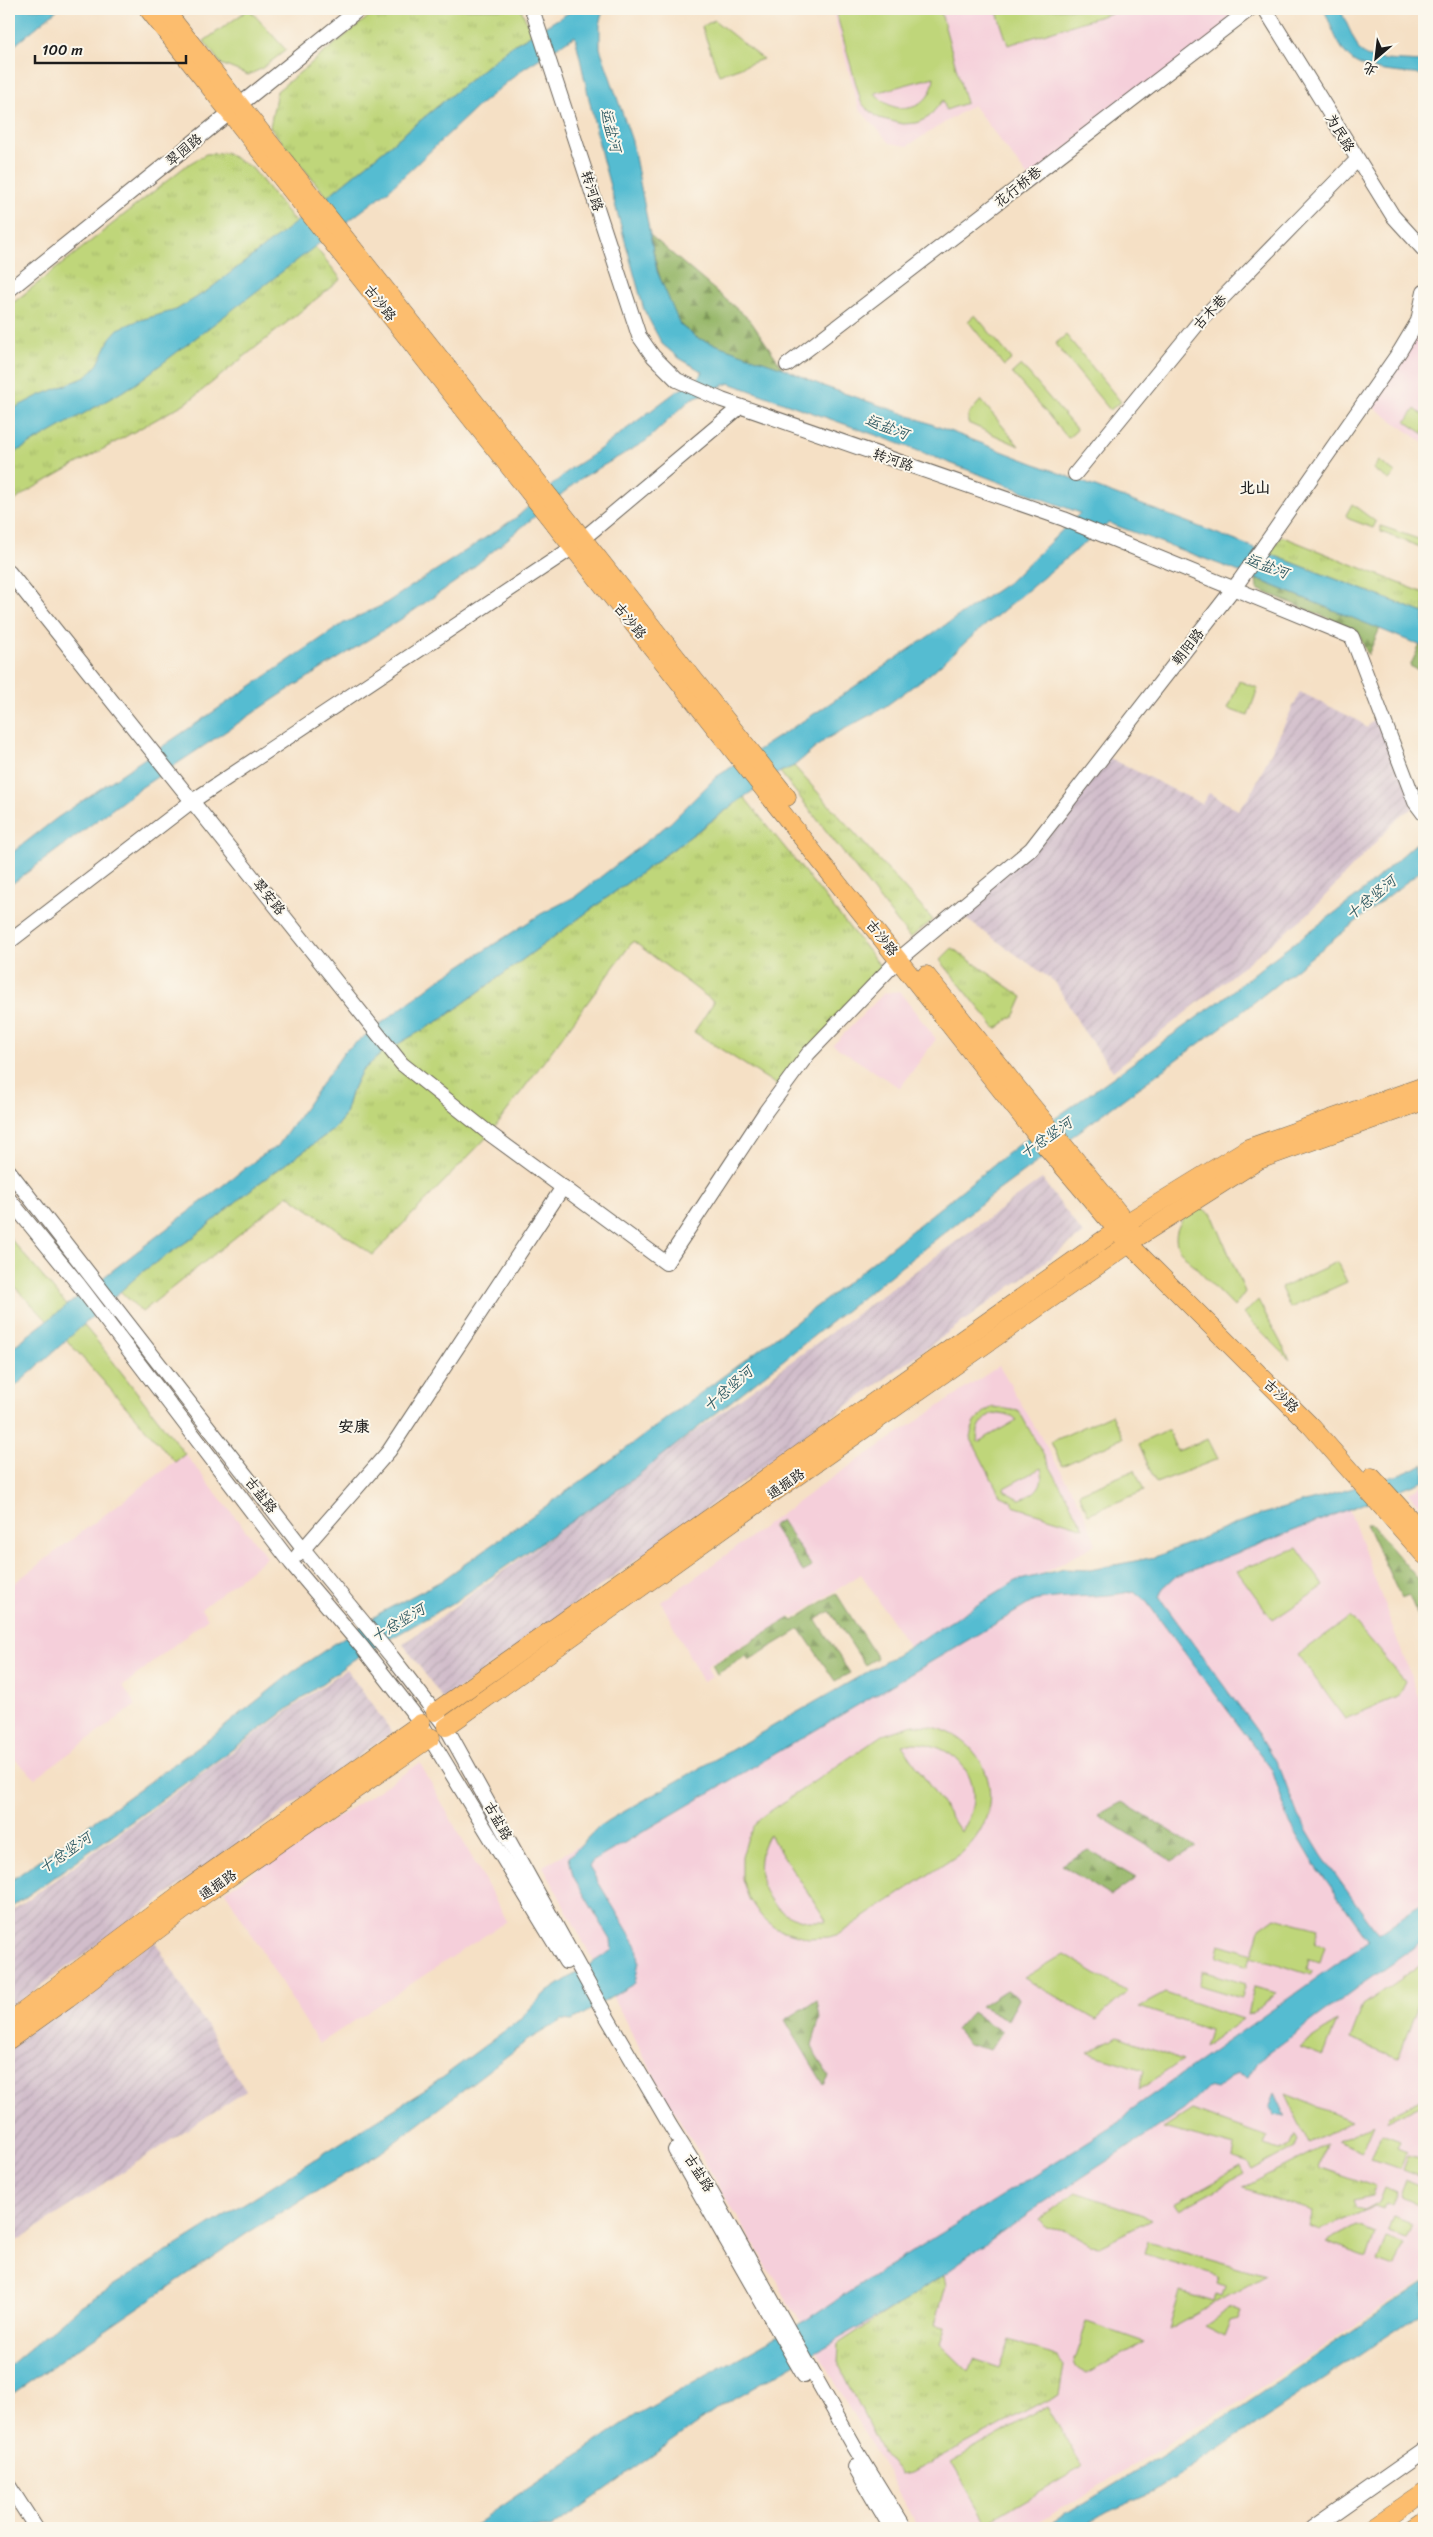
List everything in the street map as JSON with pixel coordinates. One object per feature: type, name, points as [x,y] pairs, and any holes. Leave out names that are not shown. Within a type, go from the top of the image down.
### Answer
[{"type":"main road","name":"古沙路","points":[[148,9],[236,109]]},
{"type":"main road","name":"古沙路","points":[[164,9],[236,109],[1030,1115],[1133,1240],[1311,1426],[1424,1555]]},
{"type":"main road","name":"通掘路","points":[[435,1712],[1122,1227],[1248,1148],[1424,1086]]},
{"type":"main road","name":"通掘路","points":[[446,1727],[794,1478],[1133,1240],[1259,1160],[1424,1101]]},
{"type":"main road","name":"古沙路","points":[[1133,1240],[1311,1411],[1424,1534]]},
{"type":"main road","name":"通掘路","points":[[9,2022],[184,1891],[421,1723]]},
{"type":"main road","name":"通掘路","points":[[9,2040],[68,1998],[201,1897],[431,1737]]},
{"type":"main road","points":[[1372,2528],[1424,2492]]},
{"type":"main road","points":[[1414,2528],[1424,2521]]},
{"type":"street","name":"翠园路","points":[[9,290],[359,9]]},
{"type":"street","name":"花行桥巷","points":[[787,365],[1250,9]]},
{"type":"street","name":"为民路","points":[[1265,9],[1393,216],[1424,250]]},
{"type":"street","name":"转河路","points":[[533,12],[556,77],[639,336],[653,356],[677,380],[740,407],[1064,519],[1104,536],[1237,584]]},
{"type":"street","name":"古木巷","points":[[1074,474],[1200,321],[1357,160]]},
{"type":"street","name":"朝阳路","points":[[666,1263],[766,1112],[808,1054],[903,956],[1031,849],[1237,584],[1264,546],[1400,351],[1418,321],[1424,292]]},
{"type":"street","points":[[9,942],[191,802],[578,544],[740,407]]},
{"type":"street","name":"翠安路","points":[[9,572],[402,1064],[490,1134],[666,1263]]},
{"type":"street","points":[[1237,584],[1352,637],[1415,802],[1424,814]]},
{"type":"street","name":"古盐路","points":[[9,1171],[304,1550],[392,1657],[446,1727],[573,1965],[778,2319],[891,2528]]},
{"type":"street","points":[[291,1563],[388,1451],[563,1187]]},
{"type":"street","name":"古盐路","points":[[9,1199],[104,1317],[291,1563],[421,1723],[573,1965]]},
{"type":"street","points":[[421,1723],[435,1712]]},
{"type":"street","points":[[431,1737],[446,1727]]},
{"type":"street","name":"古盐路","points":[[803,2364],[904,2528]]},
{"type":"street","points":[[1312,2528],[1424,2450]]},
{"type":"street","points":[[9,2486],[36,2528]]},
{"type":"shaded area","points":[[832,9],[1249,9],[1029,178],[973,105],[907,146],[890,143],[859,109]]},
{"type":"shaded area","points":[[1424,292],[1424,443],[1365,401],[1400,351]]},
{"type":"shaded area","points":[[1300,692],[1359,721],[1367,728],[1380,709],[1418,806],[1402,814],[1309,913],[1113,1071],[1083,1030],[1055,982],[956,912],[1031,849],[1104,755],[1202,804],[1209,793],[1238,810],[1250,796]]},
{"type":"shaded area","points":[[899,991],[936,1039],[900,1088],[833,1045],[884,993]]},
{"type":"shaded area","points":[[1042,1179],[1083,1234],[444,1700],[403,1644]]},
{"type":"shaded area","points":[[999,1366],[1082,1507],[1096,1544],[910,1648],[861,1574],[794,1618],[792,1616],[707,1666],[712,1677],[703,1682],[661,1602],[820,1486]]},
{"type":"shaded area","points":[[185,1454],[267,1557],[201,1609],[208,1618],[123,1686],[136,1705],[35,1778],[9,1754],[9,1587]]},
{"type":"shaded area","points":[[1424,1485],[1424,1512],[1408,1492]]},
{"type":"shaded area","points":[[1349,1509],[1424,1712],[1424,2280],[1256,2391],[1030,2528],[919,2528],[798,2318],[664,2094],[543,1866],[910,1655],[1033,1592]]},
{"type":"shaded area","points":[[346,1669],[392,1732],[9,2009],[9,1913]]},
{"type":"shaded area","points":[[420,1763],[507,1921],[319,2044],[225,1891]]},
{"type":"shaded area","points":[[154,1940],[246,2091],[9,2246],[9,2045]]},
{"type":"green space","points":[[249,9],[286,50],[261,69],[248,75],[221,64],[204,41]]},
{"type":"green space","points":[[378,9],[521,9],[532,34],[510,47],[327,197],[270,127],[277,91]]},
{"type":"green space","points":[[835,9],[940,9],[966,103],[946,110],[943,100],[929,117],[917,123],[903,124],[879,118],[861,102]],"holes":[[[934,77],[932,89],[927,98],[911,108],[892,106],[875,93]]]},
{"type":"green space","points":[[996,9],[1109,9],[1111,13],[1008,45]]},
{"type":"green space","points":[[714,20],[763,59],[719,75],[702,27]]},
{"type":"green space","points":[[226,153],[252,168],[341,279],[189,401],[28,491],[9,505],[9,306],[187,165],[206,154]]},
{"type":"green space","points":[[650,235],[750,320],[783,368],[744,357],[715,346],[690,333],[681,325],[670,307],[666,296]]},
{"type":"green space","points":[[975,315],[1012,359],[1004,366],[968,321]]},
{"type":"green space","points":[[1066,335],[1121,402],[1110,410],[1055,344]]},
{"type":"green space","points":[[1021,365],[1077,430],[1068,438],[1012,373]]},
{"type":"green space","points":[[981,400],[1019,446],[968,423],[968,415]]},
{"type":"green space","points":[[1415,409],[1424,416],[1424,434],[1406,422]]},
{"type":"green space","points":[[1379,461],[1395,473],[1389,480],[1373,469]]},
{"type":"green space","points":[[1352,504],[1376,522],[1373,528],[1349,519],[1346,515]]},
{"type":"green space","points":[[1381,526],[1424,541],[1423,548],[1381,532]]},
{"type":"green space","points":[[1281,536],[1424,593],[1424,613],[1270,554]]},
{"type":"green space","points":[[1256,579],[1380,628],[1368,655],[1357,630],[1257,589]]},
{"type":"green space","points":[[1420,645],[1424,647],[1424,673],[1410,666]]},
{"type":"green space","points":[[1239,681],[1258,688],[1248,716],[1228,709]]},
{"type":"green space","points":[[794,766],[933,920],[910,938],[780,772]]},
{"type":"green space","points":[[744,797],[886,973],[783,1089],[694,1032],[714,1002],[633,941],[490,1134],[373,1255],[288,1195],[142,1312],[120,1291],[142,1272],[195,1236],[255,1186],[333,1130],[344,1117],[351,1093],[361,1072],[382,1053],[442,1019]]},
{"type":"green space","points":[[952,948],[1023,997],[1015,1015],[996,1029],[940,960]]},
{"type":"green space","points":[[1198,1206],[1212,1214],[1245,1292],[1234,1307],[1178,1247],[1176,1234],[1180,1223]]},
{"type":"green space","points":[[9,1237],[97,1341],[185,1454],[175,1462],[72,1346],[9,1281]]},
{"type":"green space","points":[[1337,1262],[1347,1282],[1290,1308],[1281,1288]]},
{"type":"green space","points":[[1258,1300],[1290,1360],[1244,1314]]},
{"type":"green space","points":[[993,1407],[1019,1411],[1084,1528],[1013,1506],[1013,1502],[1000,1495],[970,1437],[977,1419]],"holes":[[[993,1413],[1012,1416],[1017,1420],[978,1442],[980,1425]],[[1041,1468],[1042,1479],[1038,1488],[1031,1494],[1020,1499],[1005,1491],[1004,1488]]]},
{"type":"green space","points":[[1112,1414],[1123,1438],[1062,1466],[1051,1442]]},
{"type":"green space","points":[[1168,1430],[1177,1451],[1208,1439],[1218,1459],[1156,1483],[1139,1444]]},
{"type":"green space","points":[[1135,1470],[1144,1491],[1088,1514],[1079,1493]]},
{"type":"green space","points":[[781,1520],[812,1567],[803,1572],[772,1526]]},
{"type":"green space","points":[[1366,1524],[1371,1524],[1424,1586],[1424,1631],[1409,1595],[1401,1598]]},
{"type":"green space","points":[[1297,1548],[1324,1586],[1273,1620],[1237,1571]]},
{"type":"green space","points":[[836,1593],[877,1658],[865,1665],[830,1611],[816,1620],[850,1673],[835,1681],[800,1629],[749,1660],[746,1656],[717,1674],[712,1665],[790,1618],[793,1621]]},
{"type":"green space","points":[[1350,1617],[1405,1681],[1397,1697],[1345,1719],[1298,1655]]},
{"type":"green space","points":[[913,1725],[938,1728],[958,1738],[974,1752],[985,1770],[989,1790],[988,1811],[980,1832],[964,1851],[839,1934],[829,1937],[808,1938],[777,1929],[761,1916],[749,1899],[742,1879],[742,1857],[748,1837],[760,1818],[883,1735]],"holes":[[[914,1743],[927,1744],[951,1754],[967,1773],[972,1784],[973,1797],[970,1814],[961,1832],[902,1745]],[[769,1834],[826,1920],[826,1921],[806,1921],[786,1914],[775,1906],[768,1896],[762,1884],[760,1859],[763,1846]]]},
{"type":"green space","points":[[1122,1802],[1196,1847],[1172,1861],[1098,1815]]},
{"type":"green space","points":[[1088,1850],[1136,1878],[1111,1896],[1061,1865]]},
{"type":"green space","points":[[1275,1917],[1318,1929],[1314,1943],[1325,1946],[1320,1962],[1309,1959],[1307,1969],[1312,1971],[1311,1975],[1251,1956],[1248,1966],[1217,1956],[1220,1944],[1253,1954],[1260,1928]]},
{"type":"green space","points":[[1064,1954],[1127,1992],[1096,2020],[1024,1978]]},
{"type":"green space","points":[[1424,1963],[1424,1989],[1398,2058],[1350,2039],[1363,2005]]},
{"type":"green space","points":[[1203,1971],[1246,1984],[1242,1998],[1198,1985]]},
{"type":"green space","points":[[1254,1987],[1277,1993],[1248,2015]]},
{"type":"green space","points":[[1006,1990],[1019,1998],[1008,2020],[981,2006]]},
{"type":"green space","points":[[1165,1993],[1243,2019],[1204,2047],[1209,2030],[1139,2007]]},
{"type":"green space","points":[[817,2000],[820,2018],[812,2045],[816,2056],[829,2076],[824,2085],[785,2020]]},
{"type":"green space","points":[[972,2012],[1002,2032],[990,2050],[968,2044],[956,2030]]},
{"type":"green space","points":[[1337,2022],[1323,2056],[1300,2047]]},
{"type":"green space","points":[[1118,2036],[1183,2060],[1139,2090],[1144,2070],[1088,2053]]},
{"type":"green space","points":[[1285,2094],[1352,2121],[1309,2144]]},
{"type":"green space","points":[[1424,2098],[1424,2106],[1421,2105],[1386,2122],[1388,2116]]},
{"type":"green space","points":[[1192,2110],[1267,2137],[1264,2145],[1280,2150],[1290,2145],[1295,2134],[1298,2140],[1295,2147],[1252,2170],[1247,2162],[1233,2158],[1235,2147],[1164,2128]]},
{"type":"green space","points":[[1374,2124],[1362,2152],[1336,2142]]},
{"type":"green space","points":[[1382,2134],[1400,2141],[1397,2148],[1407,2152],[1400,2169],[1372,2159]]},
{"type":"green space","points":[[1326,2145],[1319,2167],[1376,2187],[1373,2196],[1353,2200],[1356,2208],[1366,2210],[1380,2202],[1386,2187],[1397,2192],[1392,2205],[1387,2203],[1384,2209],[1376,2206],[1320,2230],[1309,2226],[1313,2211],[1243,2188]]},
{"type":"green space","points":[[1408,2156],[1424,2160],[1424,2178],[1403,2170]]},
{"type":"green space","points":[[1240,2167],[1244,2174],[1179,2209],[1175,2203]]},
{"type":"green space","points":[[1406,2180],[1424,2187],[1424,2205],[1400,2196]]},
{"type":"green space","points":[[1076,2192],[1143,2215],[1151,2220],[1101,2245],[1089,2244],[1065,2230],[1046,2227],[1040,2219]]},
{"type":"green space","points":[[1393,2217],[1412,2224],[1406,2238],[1388,2232]]},
{"type":"green space","points":[[1356,2226],[1375,2233],[1367,2257],[1326,2242]]},
{"type":"green space","points":[[1387,2238],[1404,2244],[1395,2267],[1378,2261]]},
{"type":"green space","points":[[1148,2241],[1266,2275],[1169,2329],[1180,2292],[1214,2302],[1216,2294],[1222,2296],[1225,2286],[1217,2283],[1219,2276],[1144,2254]]},
{"type":"green space","points":[[944,2274],[946,2286],[935,2324],[945,2326],[940,2344],[969,2372],[974,2359],[1000,2368],[1010,2340],[1057,2357],[1064,2366],[1059,2394],[911,2473],[900,2475],[883,2454],[837,2361],[838,2344]]},
{"type":"green space","points":[[1232,2307],[1242,2311],[1239,2319],[1230,2321],[1224,2336],[1204,2326]]},
{"type":"green space","points":[[1087,2322],[1144,2342],[1087,2374],[1078,2369],[1074,2360]]},
{"type":"green space","points":[[1047,2406],[1082,2467],[987,2523],[951,2462]]},
{"type":"water","points":[[9,9],[58,9],[9,50]]},
{"type":"water","name":"运盐河","points":[[575,9],[604,9],[600,20],[600,48],[632,141],[657,271],[680,325],[697,338],[783,368],[823,386],[905,414],[1424,613],[1424,647],[1232,569],[1109,523],[976,633],[931,673],[883,708],[826,739],[794,766],[780,772],[744,797],[442,1019],[382,1053],[361,1072],[351,1093],[344,1117],[333,1130],[255,1186],[195,1236],[142,1272],[9,1392],[9,1350],[265,1153],[277,1147],[345,1051],[437,981],[541,914],[576,896],[670,823],[716,777],[820,710],[1010,581],[1080,513],[895,442],[729,383],[691,399],[646,441],[580,479],[458,580],[403,618],[288,690],[139,789],[9,886],[9,855],[57,818],[344,623],[383,605],[517,517],[570,469],[592,455],[677,391],[694,383],[703,372],[679,358],[662,344],[644,310],[602,157],[575,36],[523,69],[477,107],[389,190],[134,385],[9,456],[9,411],[38,396],[86,377],[98,364],[110,338],[118,329],[137,321],[176,310],[207,291],[295,223],[510,47]]},
{"type":"water","points":[[1324,9],[1340,9],[1359,50],[1366,56],[1384,60],[1424,62],[1424,75],[1376,69],[1352,60],[1339,43]]},
{"type":"water","name":"十总竖河","points":[[1424,836],[1424,867],[1414,876],[1234,1018],[988,1198],[633,1479],[453,1603],[353,1660],[272,1721],[9,1909],[9,1882],[209,1739],[294,1671],[380,1613],[441,1581],[623,1451],[828,1298],[1019,1144],[1220,1001],[1267,963],[1356,897]]},
{"type":"water","points":[[1424,1464],[1424,1480],[1175,1577],[1163,1588],[1159,1597],[1259,1734],[1281,1771],[1298,1816],[1322,1856],[1378,1934],[1424,1902],[1424,1941],[1359,1986],[1257,2062],[1248,2077],[1237,2073],[1216,2089],[1208,2087],[1184,2110],[1030,2212],[908,2299],[723,2405],[551,2528],[470,2528],[636,2415],[806,2320],[1119,2122],[1128,2112],[1369,1941],[1312,1860],[1289,1821],[1272,1770],[1146,1601],[1134,1591],[1034,1601],[592,1862],[589,1867],[637,1946],[639,1961],[635,1983],[572,2021],[562,2020],[528,2040],[379,2154],[249,2232],[9,2396],[9,2366],[79,2307],[428,2088],[519,2020],[544,1994],[612,1950],[611,1940],[573,1876],[569,1857],[599,1826],[890,1659],[1016,1581],[1064,1569],[1090,1570],[1155,1557],[1256,1516],[1402,1474]]},
{"type":"water","points":[[1274,2093],[1285,2117],[1275,2115],[1269,2105]]},
{"type":"water","points":[[1424,2282],[1424,2311],[1154,2492],[1108,2512],[1080,2528],[1044,2528],[1240,2407]]},
{"type":"district","name":"北山","points":[[1255,487]]},
{"type":"district","name":"安康","points":[[354,1426]]}]
